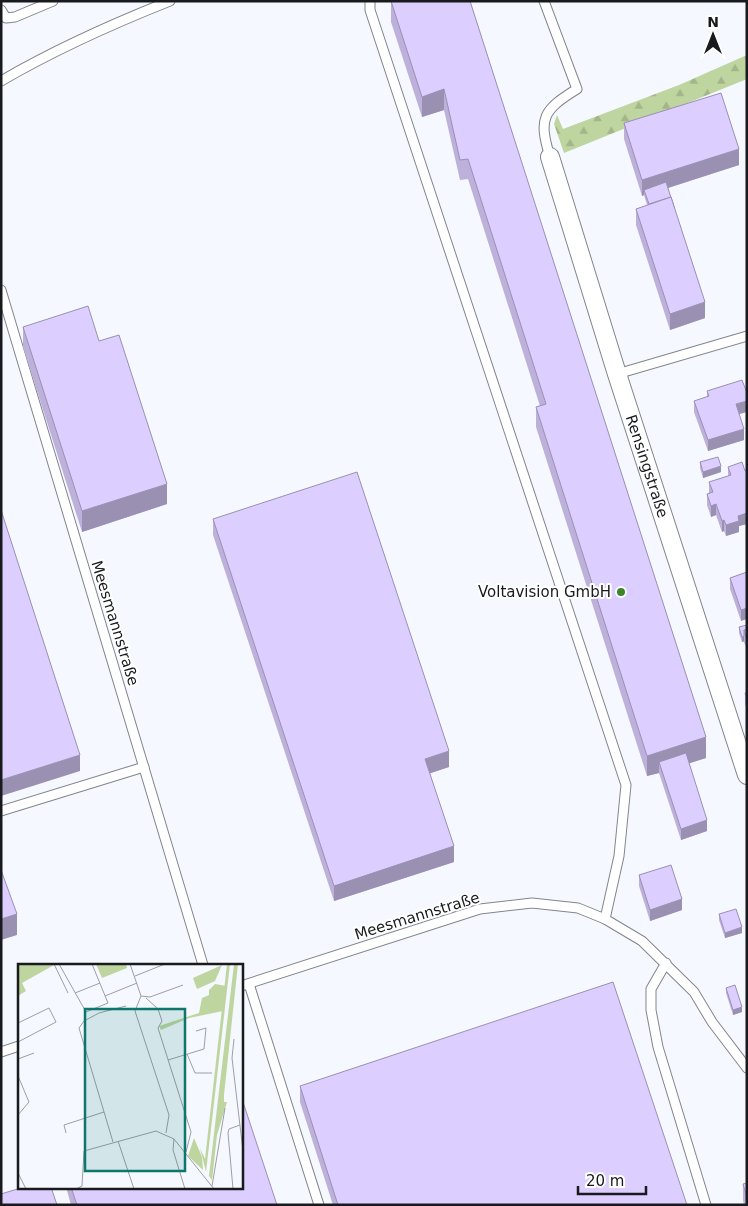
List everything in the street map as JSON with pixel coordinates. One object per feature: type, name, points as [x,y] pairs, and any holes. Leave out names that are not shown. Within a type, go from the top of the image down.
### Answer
[{"type":"street","name":"Rensingstraße","points":[[550,157],[617,374],[747,775]]},
{"type":"lane","points":[[1,10],[6,18],[15,17],[53,1]]},
{"type":"lane","points":[[1,80],[42,57],[107,26],[170,1]]},
{"type":"lane","points":[[370,1],[370,10],[626,785],[620,856],[605,919]]},
{"type":"lane","points":[[544,1],[577,89],[554,103],[545,118],[543,129],[550,157]]},
{"type":"lane","name":"Meesmannstraße","points":[[1,290],[203,964]]},
{"type":"lane","points":[[617,374],[747,336]]},
{"type":"lane","points":[[1,811],[144,767]]},
{"type":"lane","name":"Meesmannstraße","points":[[245,985],[480,909],[532,903],[578,908],[605,919],[642,941],[666,963],[694,992],[712,1022],[747,1068]]},
{"type":"lane","points":[[666,963],[651,989],[651,1010],[658,1047],[706,1205]]},
{"type":"lane","points":[[245,985],[320,1205]]},
{"type":"lane","points":[[1,1052],[18,1046]]},
{"type":"green space","points":[[747,55],[747,79],[564,153],[554,124],[557,115],[563,129],[679,85]]},
{"type":"building","points":[[391,1],[470,1],[706,737],[647,756],[536,407],[546,404],[468,159],[460,160],[444,89],[422,97]]},
{"type":"building","points":[[721,93],[739,149],[642,180],[624,123]]},
{"type":"building","points":[[666,182],[671,197],[649,204],[644,190]]},
{"type":"building","points":[[671,197],[705,302],[670,314],[636,209]]},
{"type":"building","points":[[88,306],[99,341],[119,335],[167,484],[82,511],[23,327]]},
{"type":"building","points":[[742,380],[747,393],[747,401],[736,404],[744,429],[708,440],[694,401],[709,396],[707,391]]},
{"type":"building","points":[[718,457],[721,466],[703,472],[700,462]]},
{"type":"building","points":[[742,462],[745,471],[747,470],[747,513],[738,516],[739,521],[726,525],[724,520],[722,521],[716,504],[711,506],[707,494],[713,492],[709,482],[731,475],[728,467]]},
{"type":"building","points":[[357,472],[449,751],[425,759],[454,846],[334,886],[213,519]]},
{"type":"building","points":[[1,510],[80,755],[1,780]]},
{"type":"building","points":[[747,572],[747,608],[741,610],[730,578]]},
{"type":"building","points":[[747,625],[747,630],[744,630],[744,636],[742,637],[739,627]]},
{"type":"building","points":[[686,753],[707,820],[681,829],[659,762]]},
{"type":"building","points":[[671,865],[682,899],[650,910],[639,875]]},
{"type":"building","points":[[1,870],[17,914],[1,919]]},
{"type":"building","points":[[736,909],[742,927],[725,933],[719,914]]},
{"type":"building","points":[[613,982],[687,1205],[338,1205],[300,1086]]},
{"type":"building","points":[[735,985],[742,1007],[733,1010],[726,988]]},
{"type":"building","points":[[242,1099],[277,1205],[77,1205],[71,1188],[242,1188]]},
{"type":"building","points":[[747,1183],[747,1197],[743,1184]]},
{"type":"building","points":[[21,1188],[51,1188],[57,1205],[1,1205],[1,1194]]},
{"type":"place","name":"Voltavision GmbH","points":[[621,592]]}]
